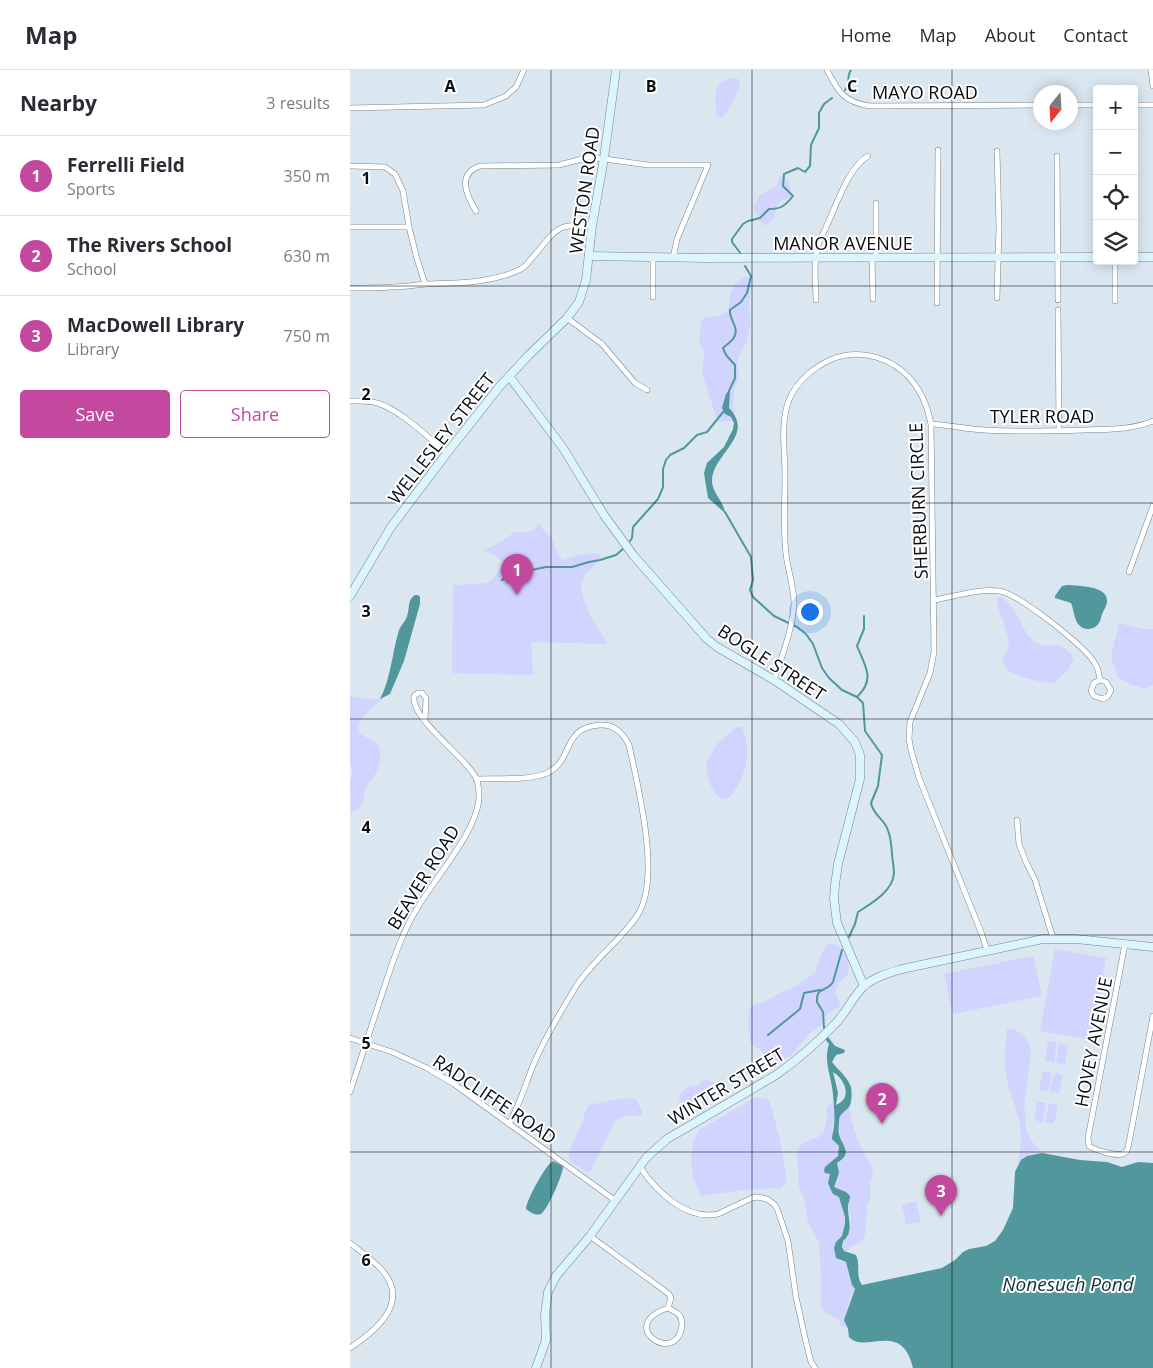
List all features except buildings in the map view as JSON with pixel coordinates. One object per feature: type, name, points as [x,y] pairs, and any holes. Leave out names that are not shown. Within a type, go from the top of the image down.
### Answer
[{"type":"street","points":[[350,108],[484,104],[506,96],[516,87],[524,70]]},
{"type":"street","name":"WESTON ROAD","points":[[570,315],[582,295],[616,70]]},
{"type":"street","name":"MAYO ROAD","points":[[827,70],[835,86],[843,96],[855,103],[870,106],[1033,105]]},
{"type":"street","points":[[1151,70],[1153,86]]},
{"type":"street","points":[[1138,106],[1153,104]]},
{"type":"street","points":[[1078,105],[1093,105]]},
{"type":"street","points":[[937,303],[938,150]]},
{"type":"street","points":[[997,151],[999,227],[997,298]]},
{"type":"street","points":[[816,300],[818,244],[838,199],[857,166],[868,156]]},
{"type":"street","points":[[1056,156],[1058,300]]},
{"type":"street","points":[[476,211],[467,196],[465,186],[469,174],[476,168],[485,166],[559,165],[584,157],[648,165],[708,165],[677,239],[673,258]]},
{"type":"street","points":[[350,166],[386,167],[394,173],[403,191],[409,227],[425,284]]},
{"type":"street","points":[[873,298],[876,203]]},
{"type":"street","points":[[350,288],[393,288],[425,284],[445,284],[485,280],[510,274],[524,267],[555,231],[565,226],[592,226]]},
{"type":"street","points":[[350,227],[409,227]]},
{"type":"street","name":"MANOR AVENUE","points":[[589,256],[653,258],[1093,257]]},
{"type":"street","points":[[1138,257],[1153,257]]},
{"type":"street","points":[[653,258],[653,297]]},
{"type":"street","points":[[1115,265],[1115,301]]},
{"type":"street","points":[[1058,310],[1060,430]]},
{"type":"street","points":[[570,315],[602,344],[635,383],[647,390]]},
{"type":"street","name":"WELLESLEY STREET","points":[[350,596],[391,527],[447,453],[509,376],[570,315]]},
{"type":"street","name":"SHERBURN CIRCLE","points":[[774,680],[792,618],[793,596],[786,551],[784,432],[787,407],[797,387],[808,373],[823,363],[841,356],[860,354],[874,356],[895,366],[911,380],[922,394],[931,424],[935,615],[933,662],[910,722],[909,739],[919,778],[987,950]]},
{"type":"street","name":"BOGLE STREET","points":[[509,376],[563,448],[604,514],[633,555],[707,639],[774,680],[839,724],[855,742],[860,755],[860,779],[838,864],[834,885],[834,899],[837,923],[864,986]]},
{"type":"street","points":[[350,401],[371,402],[386,406],[447,453]]},
{"type":"street","name":"TYLER ROAD","points":[[931,424],[954,425],[984,430],[1060,430],[1122,429],[1142,426],[1153,421]]},
{"type":"street","points":[[1129,572],[1153,506]]},
{"type":"street","points":[[934,600],[988,590],[1009,593],[1084,649],[1097,666],[1100,680]]},
{"type":"street","points":[[425,720],[426,698],[422,693],[418,693],[414,696],[414,704],[425,720],[476,779],[536,776],[550,772],[560,763],[576,734],[589,726],[606,725],[616,729],[624,736],[629,745],[644,821],[647,856],[647,885],[638,914],[624,933],[606,949],[587,971],[576,987],[539,1053],[509,1124]]},
{"type":"street","name":"BEAVER ROAD","points":[[350,1092],[402,935],[418,905],[470,828],[475,816],[479,794],[476,779]]},
{"type":"street","points":[[1017,820],[1019,844],[1035,880],[1053,938]]},
{"type":"street","name":"WINTER STREET","points":[[536,1368],[546,1340],[545,1314],[548,1292],[556,1276],[590,1236],[652,1151],[667,1139],[776,1075],[799,1059],[836,1024],[864,986],[881,976],[902,969],[1025,942],[1053,938],[1153,947]]},
{"type":"street","name":"HOVEY AVENUE","points":[[1125,944],[1088,1138],[1090,1146],[1098,1150],[1124,1154],[1128,1148],[1153,1016]]},
{"type":"street","name":"RADCLIFFE ROAD","points":[[350,1038],[392,1052],[427,1068],[454,1084],[616,1201]]},
{"type":"street","points":[[640,1167],[650,1183],[661,1193],[698,1214],[718,1214],[758,1197],[767,1199],[775,1205],[788,1241],[806,1342],[811,1362],[815,1368]]},
{"type":"street","points":[[590,1236],[669,1294],[668,1308]]},
{"type":"street","points":[[350,1243],[381,1269],[388,1279],[392,1289],[392,1303],[382,1324],[350,1348]]},
{"type":"street","points":[[668,1308],[681,1317],[681,1328],[674,1343],[670,1346],[660,1347],[651,1342],[648,1337],[647,1327],[654,1315],[668,1308]]},
{"type":"shaded area","points":[[735,78],[740,80],[740,84],[731,106],[725,115],[718,117],[716,112],[716,95],[718,86],[729,79]]},
{"type":"shaded area","points":[[780,176],[787,179],[791,191],[790,198],[778,202],[773,220],[765,226],[758,219],[753,207],[760,195],[777,186]]},
{"type":"shaded area","points":[[745,277],[752,279],[749,303],[751,322],[746,343],[737,361],[739,373],[733,397],[733,421],[720,422],[717,420],[702,373],[704,352],[699,343],[702,320],[722,315],[728,310],[733,287]]},
{"type":"shaded area","points":[[539,523],[544,531],[553,539],[555,549],[562,560],[587,554],[601,555],[598,562],[584,577],[582,593],[593,621],[608,644],[531,642],[533,675],[452,673],[453,585],[489,583],[504,565],[498,557],[483,551],[515,532],[529,532],[533,530]]},
{"type":"shaded area","points":[[1000,597],[1012,607],[1031,639],[1041,645],[1055,645],[1065,648],[1074,659],[1068,670],[1054,683],[1037,681],[1017,675],[1008,670],[1004,665],[1002,660],[1008,650],[1009,643],[999,611],[997,598]]},
{"type":"shaded area","points":[[1119,623],[1142,629],[1153,629],[1153,685],[1145,689],[1117,677],[1111,656]]},
{"type":"shaded area","points":[[350,696],[367,699],[383,698],[366,713],[360,722],[359,733],[378,744],[380,757],[375,774],[366,787],[361,806],[356,811],[351,812],[350,782],[353,771],[350,764]]},
{"type":"shaded area","points":[[737,727],[742,727],[745,736],[747,746],[746,764],[735,790],[729,798],[721,799],[709,782],[706,761],[719,742]]},
{"type":"shaded area","points":[[829,943],[840,947],[848,957],[848,974],[836,989],[840,1007],[826,1016],[822,1021],[822,1025],[809,1034],[787,1058],[775,1063],[767,1060],[761,1050],[751,1045],[748,1020],[751,1006],[793,988],[815,973],[822,952]]},
{"type":"shaded area","points":[[1055,949],[1106,958],[1091,1040],[1040,1031]]},
{"type":"shaded area","points":[[1033,956],[1042,996],[953,1014],[944,974]]},
{"type":"shaded area","points":[[1011,1028],[1025,1037],[1031,1052],[1024,1108],[1025,1126],[1031,1139],[1042,1153],[1032,1154],[1026,1158],[1020,1163],[1015,1172],[1019,1157],[1021,1135],[1017,1112],[1006,1075],[1007,1029]]},
{"type":"shaded area","points":[[1048,1041],[1057,1043],[1054,1062],[1045,1061]]},
{"type":"shaded area","points":[[1059,1043],[1068,1045],[1065,1064],[1056,1063]]},
{"type":"shaded area","points":[[1043,1071],[1052,1073],[1048,1092],[1039,1090]]},
{"type":"shaded area","points":[[1054,1073],[1063,1075],[1059,1094],[1050,1092]]},
{"type":"shaded area","points":[[705,1079],[713,1082],[713,1086],[697,1101],[689,1105],[679,1100],[680,1094],[689,1086],[699,1085]]},
{"type":"shaded area","points":[[756,1097],[769,1099],[780,1139],[787,1181],[781,1188],[744,1190],[701,1196],[694,1180],[691,1163],[695,1138],[699,1130]]},
{"type":"shaded area","points":[[635,1098],[642,1111],[641,1116],[624,1116],[615,1121],[589,1172],[569,1160],[571,1147],[589,1105]]},
{"type":"shaded area","points":[[833,1101],[834,1119],[832,1135],[840,1149],[828,1173],[830,1176],[828,1183],[833,1194],[839,1197],[845,1219],[845,1230],[839,1239],[839,1261],[846,1262],[852,1285],[855,1289],[846,1312],[847,1327],[842,1327],[838,1319],[823,1311],[821,1305],[819,1243],[808,1223],[805,1203],[799,1186],[797,1155],[799,1146],[817,1138],[824,1131],[827,1107]]},
{"type":"shaded area","points":[[1037,1101],[1046,1103],[1043,1122],[1034,1120]]},
{"type":"shaded area","points":[[1049,1103],[1058,1105],[1054,1124],[1045,1122]]},
{"type":"shaded area","points":[[849,1107],[852,1123],[860,1145],[871,1164],[873,1174],[870,1184],[865,1235],[862,1241],[844,1251],[844,1240],[851,1225],[849,1201],[834,1187],[839,1173],[837,1163],[845,1158],[839,1118]]},
{"type":"shaded area","points":[[916,1201],[921,1222],[906,1225],[902,1205]]},
{"type":"water","points":[[730,389],[729,408],[736,418],[738,427],[731,445],[718,462],[712,481],[725,513],[708,498],[704,473],[707,463],[724,447],[733,429],[734,423],[731,417],[725,414],[722,408],[726,394]]},
{"type":"water","points":[[1062,586],[1091,587],[1107,597],[1107,604],[1100,622],[1095,627],[1086,629],[1081,627],[1077,623],[1071,603],[1055,598]]},
{"type":"water","points":[[415,595],[420,597],[420,604],[404,661],[390,694],[380,699],[389,674],[399,630],[408,613],[411,599]]},
{"type":"water","name":"Nonesuch Pond","points":[[828,1037],[835,1046],[845,1050],[844,1053],[836,1055],[832,1062],[851,1087],[852,1097],[850,1105],[839,1119],[839,1132],[846,1153],[837,1163],[839,1173],[834,1187],[846,1192],[850,1196],[848,1205],[850,1229],[843,1241],[842,1247],[844,1251],[856,1255],[862,1285],[942,1268],[955,1260],[963,1252],[986,1246],[995,1241],[1003,1230],[1013,1208],[1015,1172],[1021,1160],[1027,1156],[1042,1153],[1080,1160],[1107,1162],[1122,1167],[1138,1162],[1153,1163],[1153,1368],[913,1368],[908,1353],[900,1345],[892,1341],[864,1343],[849,1337],[844,1320],[855,1289],[852,1285],[846,1262],[836,1258],[834,1248],[836,1242],[842,1236],[845,1217],[839,1197],[833,1194],[828,1183],[830,1174],[824,1171],[825,1167],[838,1156],[839,1146],[832,1139],[834,1107],[827,1063],[829,1044],[825,1039]],"holes":[[[833,1072],[844,1084],[846,1093],[841,1102],[836,1105],[838,1093]]]},
{"type":"water","points":[[553,1161],[563,1166],[561,1177],[544,1211],[541,1214],[535,1214],[526,1209],[527,1205],[541,1175]]},
{"type":"waterway","points":[[845,90],[851,70]]},
{"type":"waterway","points":[[741,254],[732,242],[732,239],[743,224],[760,218],[769,209],[783,206],[793,196],[783,186],[784,174],[798,168],[805,172],[810,166],[811,145],[819,128],[819,113],[824,104],[832,98]]},
{"type":"waterway","points":[[729,391],[735,378],[735,365],[726,355],[723,348],[732,340],[736,331],[730,310],[741,302],[747,293],[751,276],[745,266]]},
{"type":"waterway","points":[[630,541],[633,527],[658,499],[663,487],[663,469],[666,460],[670,455],[684,448],[697,435],[707,432],[724,411]]},
{"type":"waterway","points":[[725,512],[751,557],[753,580],[750,590],[753,597],[774,616],[797,627],[806,634],[813,644],[822,668],[829,678],[842,690],[857,697],[863,703],[865,731],[882,755],[878,786],[871,803],[873,810],[889,832],[894,873],[893,879],[886,891],[858,912],[849,937]]},
{"type":"waterway","points":[[502,580],[512,574],[546,567],[572,567],[600,560],[616,555],[623,549]]},
{"type":"waterway","points":[[857,697],[863,690],[867,678],[866,666],[857,646],[864,629],[864,616]]},
{"type":"waterway","points":[[824,1028],[823,1012],[817,1002],[817,997],[820,992],[833,982],[842,950]]},
{"type":"waterway","points":[[768,1035],[800,1009],[804,993],[820,990]]},
{"type":"place","name":"Ferrelli Field","points":[[517,595]]},
{"type":"place","name":"The Rivers School","points":[[882,1124]]},
{"type":"place","name":"MacDowell Library","points":[[941,1216]]}]
